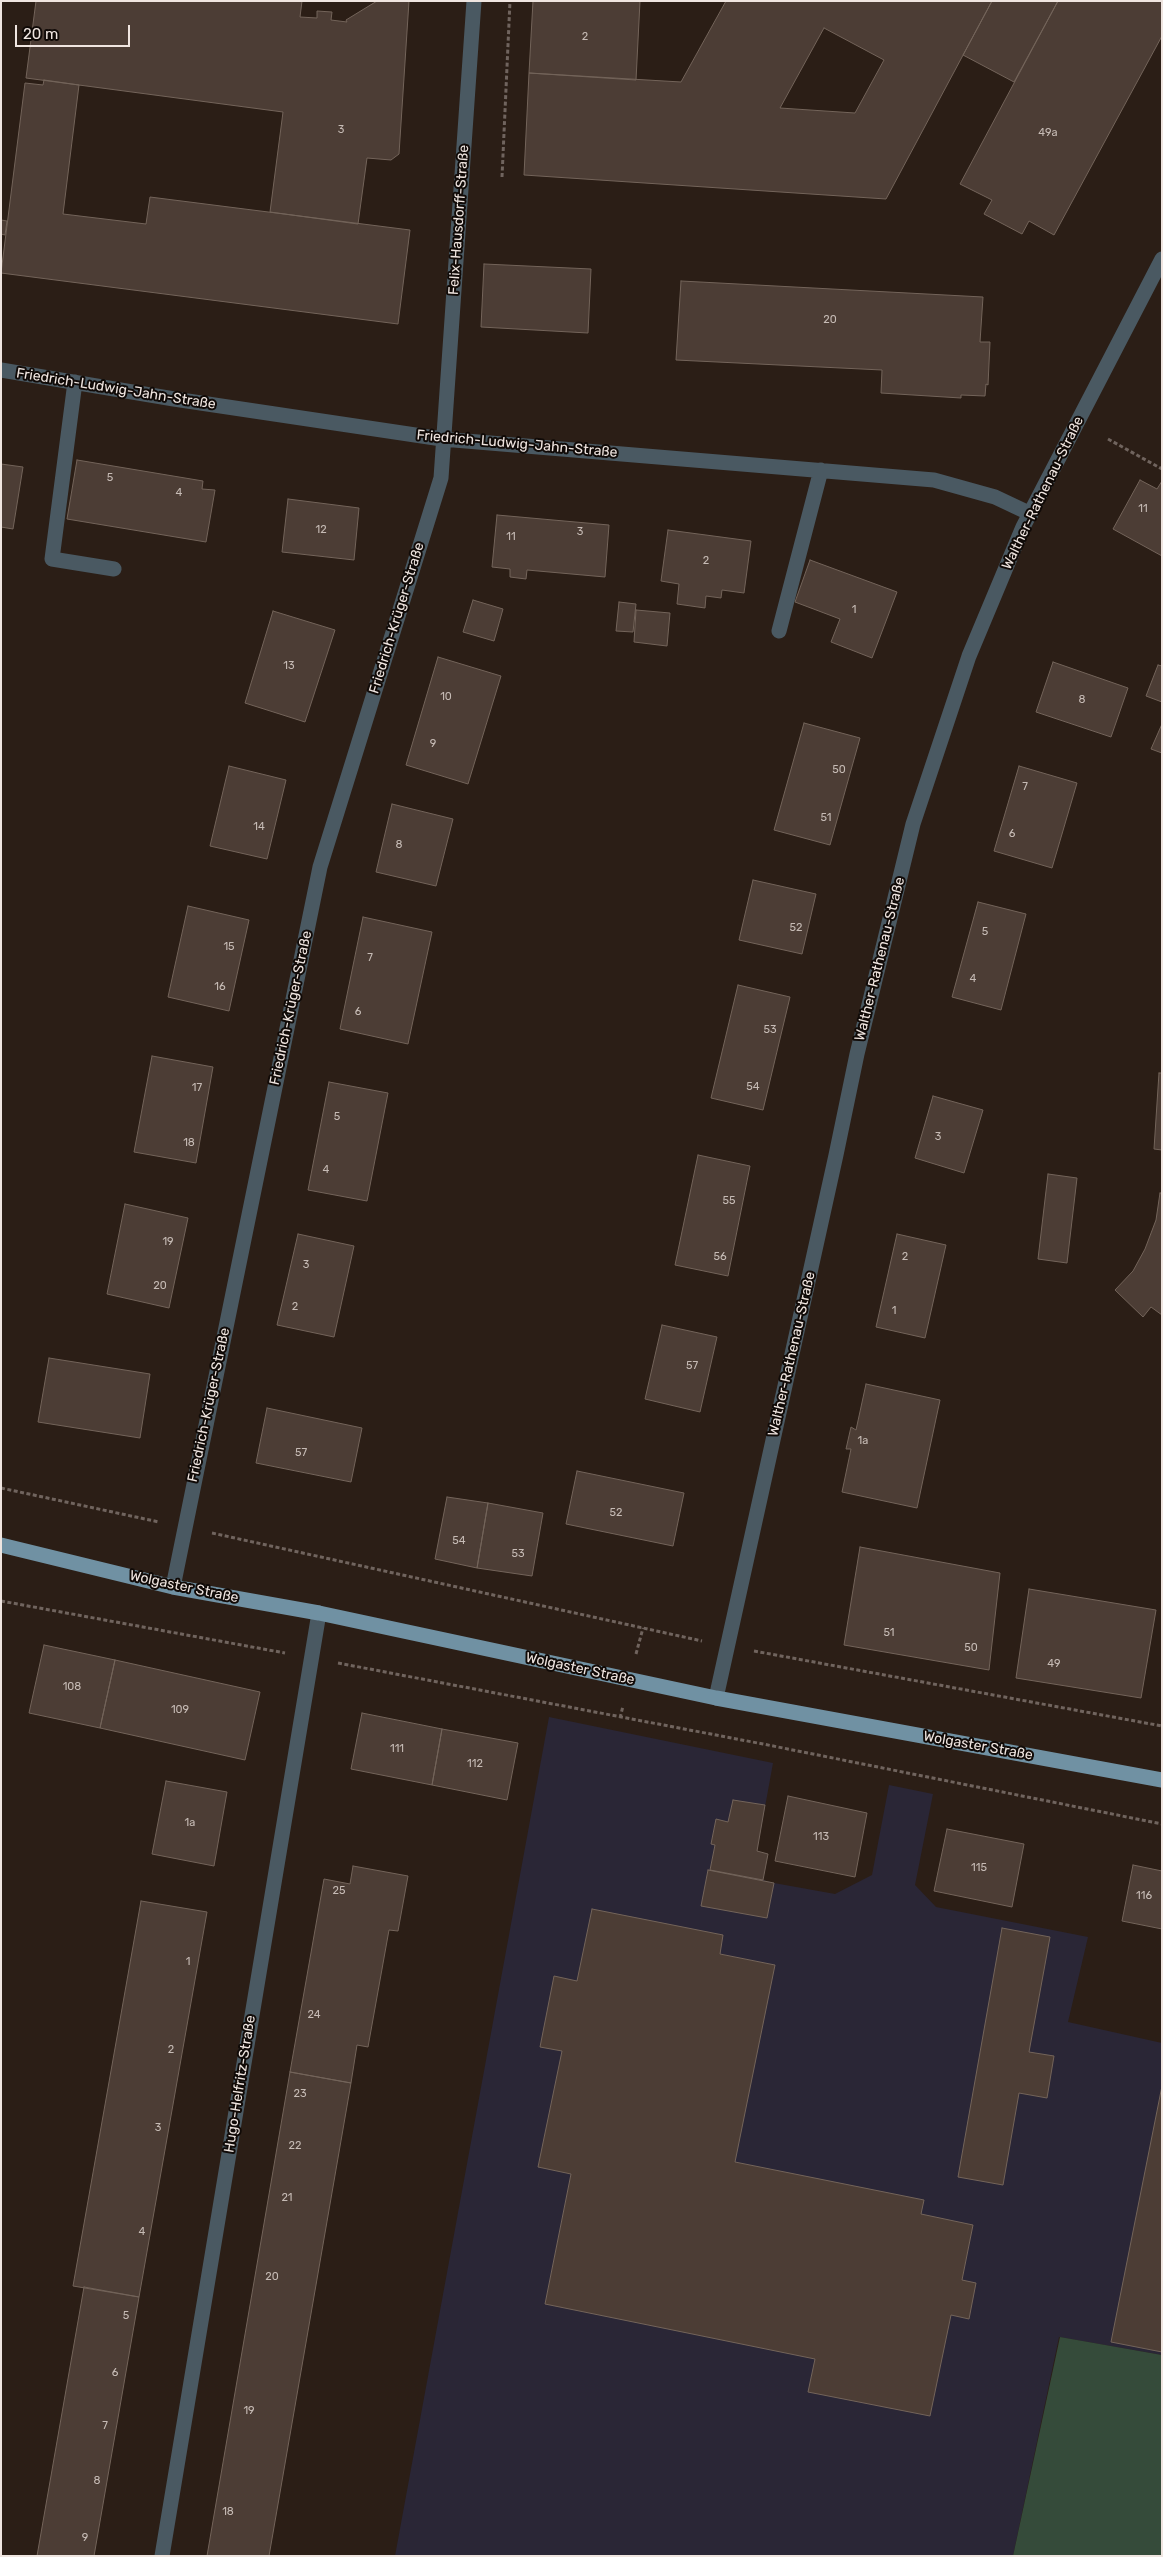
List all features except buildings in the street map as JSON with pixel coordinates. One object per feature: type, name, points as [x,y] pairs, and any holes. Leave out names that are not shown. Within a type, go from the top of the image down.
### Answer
[{"type":"main road","name":"Wolgaster Straße","points":[[1,1545],[173,1587],[319,1613],[716,1698],[1162,1780]]},
{"type":"street","name":"Felix-Hausdorff-Straße","points":[[442,439],[474,1]]},
{"type":"street","name":"Walther-Rathenau-Straße","points":[[716,1698],[857,1054],[913,824],[969,656],[1023,527],[1162,260]]},
{"type":"street","name":"Friedrich-Ludwig-Jahn-Straße","points":[[1,370],[442,439],[934,480],[995,497],[1031,514]]},
{"type":"street","points":[[75,382],[52,559],[114,569]]},
{"type":"street","name":"Friedrich-Krüger-Straße","points":[[173,1587],[320,867],[441,478],[442,439]]},
{"type":"street","points":[[780,632],[822,470]]},
{"type":"street","name":"Hugo-Helfritz-Straße","points":[[162,2556],[319,1613]]},
{"type":"path","points":[[502,177],[510,1]]},
{"type":"path","points":[[1108,439],[1162,469]]},
{"type":"path","points":[[1,1488],[726,1646],[1162,1726]]},
{"type":"path","points":[[1,1601],[764,1744],[1162,1824]]},
{"type":"shaded area","points":[[549,1717],[773,1763],[757,1851],[768,1854],[763,1880],[774,1883],[835,1894],[872,1875],[889,1785],[933,1794],[915,1885],[936,1907],[1088,1937],[1068,2022],[1162,2043],[1162,2355],[1059,2337],[1013,2556],[395,2556]]},
{"type":"green space","points":[[1060,2337],[1162,2355],[1162,2556],[1013,2556]]}]
